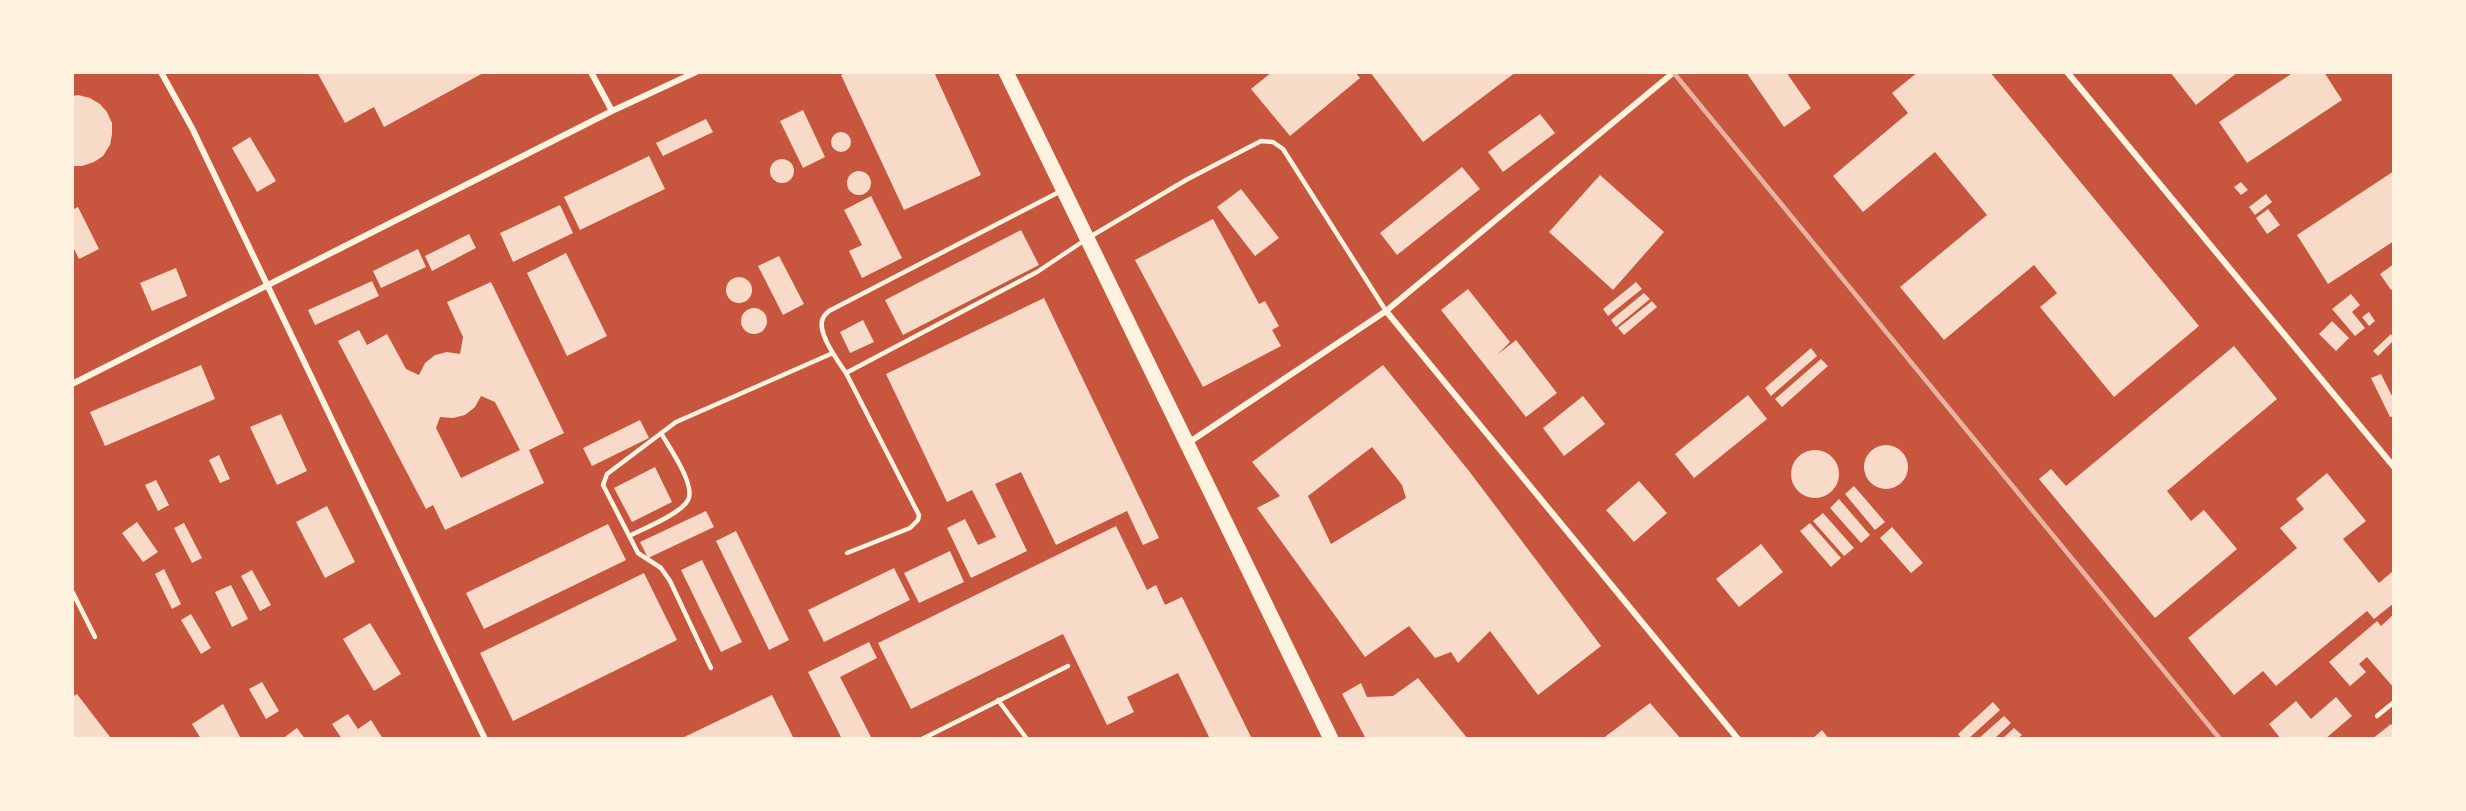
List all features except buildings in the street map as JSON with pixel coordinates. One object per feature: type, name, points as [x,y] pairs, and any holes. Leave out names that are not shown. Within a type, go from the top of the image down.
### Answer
[{"type":"main road","points":[[1005,72],[1331,739]]},
{"type":"street","points":[[161,72],[192,128],[485,739]]},
{"type":"street","points":[[591,72],[612,111]]},
{"type":"street","points":[[72,384],[612,111],[696,72]]},
{"type":"street","points":[[1186,444],[1386,311],[1674,72]]},
{"type":"street","points":[[2067,72],[2394,467]]},
{"type":"street","points":[[1386,311],[1738,739]]},
{"type":"lane","points":[[846,373],[1037,272],[1088,238],[1185,180],[1261,141],[1273,142],[1283,149],[1386,311]]},
{"type":"lane","points":[[847,553],[910,528],[918,520],[919,515],[821,329],[822,318],[829,311],[1063,190]]},
{"type":"lane","points":[[711,668],[670,581],[661,568],[638,553],[603,485],[607,474],[676,422],[833,353]]},
{"type":"lane","points":[[629,536],[678,510],[688,502],[690,493],[683,471],[661,433]]},
{"type":"lane","points":[[72,591],[95,637]]},
{"type":"lane","points":[[922,739],[1068,666]]},
{"type":"lane","points":[[998,700],[1027,739]]},
{"type":"lane","points":[[2377,716],[2394,702]]},
{"type":"railway","points":[[1673,72],[2220,739]]}]
